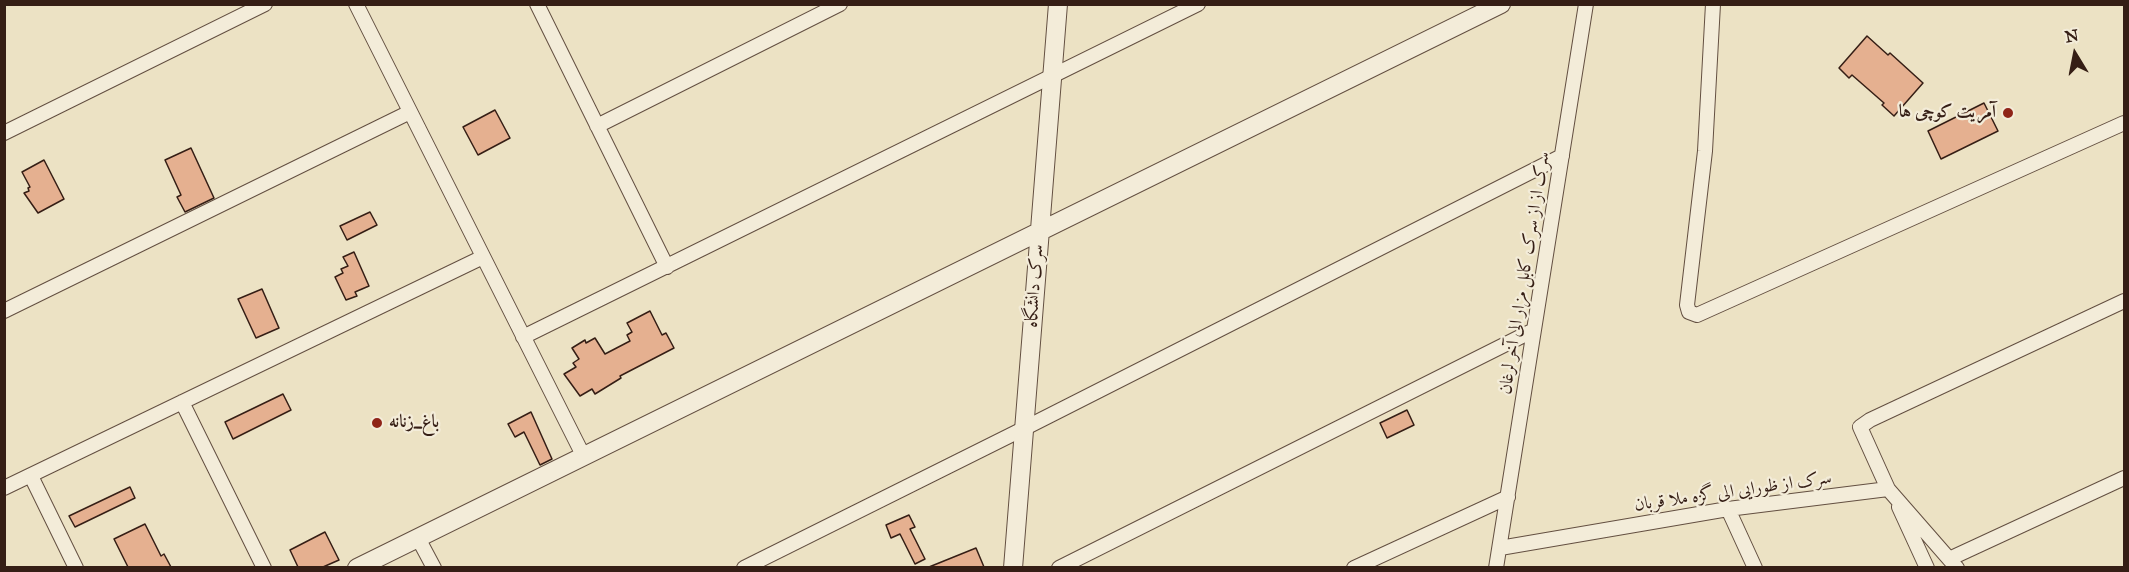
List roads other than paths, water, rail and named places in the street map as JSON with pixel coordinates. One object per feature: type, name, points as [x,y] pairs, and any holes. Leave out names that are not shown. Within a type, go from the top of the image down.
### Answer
[{"type":"street","points":[[4,132],[265,4]]},
{"type":"street","points":[[356,4],[584,457]]},
{"type":"street","points":[[537,4],[667,267]]},
{"type":"street","points":[[597,126],[840,4]]},
{"type":"street","name":"سرک دانشگاه","points":[[1012,567],[1059,4]]},
{"type":"street","points":[[523,337],[1198,4]]},
{"type":"street","points":[[357,567],[1502,4]]},
{"type":"street","name":"سرک از از سرک کابل مزار الی آخر لرغان","points":[[1500,548],[1586,4]]},
{"type":"street","points":[[1713,4],[1705,151],[1687,305],[1689,312],[1697,315],[2124,123]]},
{"type":"street","points":[[4,311],[410,112]]},
{"type":"street","points":[[744,567],[1023,429],[1562,156]]},
{"type":"street","points":[[4,488],[483,257]]},
{"type":"street","points":[[1927,567],[1860,427],[1870,420],[2124,302]]},
{"type":"street","points":[[1059,567],[1534,330]]},
{"type":"street","points":[[182,402],[264,567]]},
{"type":"street","points":[[31,476],[76,567]]},
{"type":"street","points":[[1892,494],[1953,563],[2124,478]]},
{"type":"street","name":"سرک از ظورایی الی گزه ملا قربان","points":[[1500,548],[1728,508],[1892,494]]},
{"type":"street","points":[[1354,567],[1508,496]]},
{"type":"street","points":[[1728,508],[1755,567]]},
{"type":"street","points":[[418,538],[434,567]]},
{"type":"street","points":[[1496,567],[1500,548]]},
{"type":"place","name":"آمریت کوچی ها","points":[[2008,113]]},
{"type":"place","name":"باغ_زنانه","points":[[377,423]]}]
